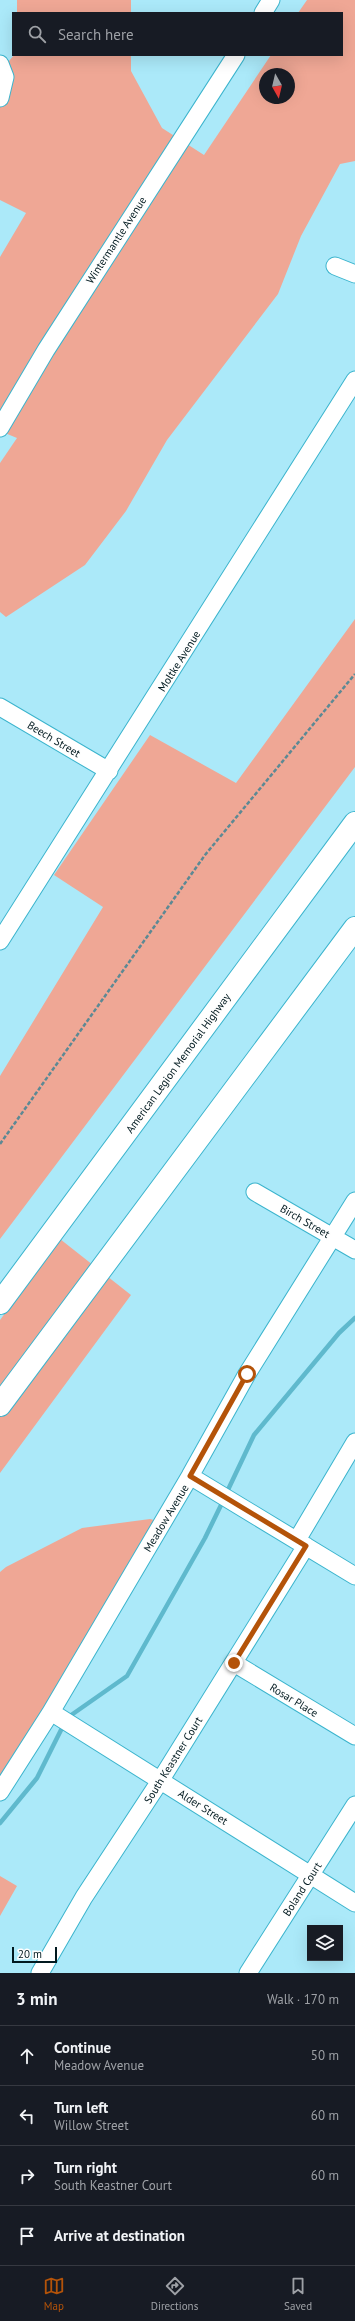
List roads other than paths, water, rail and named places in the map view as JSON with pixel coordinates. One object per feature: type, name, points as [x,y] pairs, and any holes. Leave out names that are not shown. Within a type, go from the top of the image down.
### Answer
[{"type":"highway","name":"American Legion Memorial Highway","points":[[0,1303],[355,823]]},
{"type":"highway","points":[[0,1405],[355,928]]},
{"type":"highway","points":[[0,1415],[23,1374]]},
{"type":"street","points":[[264,12],[271,0]]},
{"type":"street","name":"Wintermantle Avenue","points":[[0,428],[46,350],[235,56]]},
{"type":"street","points":[[0,98],[5,83],[2,68]]},
{"type":"street","points":[[335,266],[355,274]]},
{"type":"street","name":"Moltke Avenue","points":[[0,941],[109,771],[355,380]]},
{"type":"street","name":"Beech Street","points":[[0,707],[109,771]]},
{"type":"street","name":"Birch Street","points":[[255,1192],[355,1250]]},
{"type":"street","name":"Meadow Avenue","points":[[0,1792],[51,1712],[190,1476],[247,1374],[355,1201]]},
{"type":"street","name":"South Keastner Court","points":[[40,1973],[84,1897],[160,1781],[234,1663],[302,1543],[355,1442]]},
{"type":"street","points":[[190,1476],[355,1576]]},
{"type":"street","name":"Rosar Place","points":[[234,1663],[355,1736]]},
{"type":"street","name":"Alder Street","points":[[51,1712],[355,1903]]},
{"type":"street","name":"Boland Court","points":[[248,1973],[312,1875],[355,1805]]},
{"type":"waterway","points":[[226,1494],[254,1435],[339,1333],[355,1318]]},
{"type":"waterway","points":[[67,1718],[127,1676],[205,1538],[223,1501]]},
{"type":"waterway","points":[[0,1823],[37,1778],[64,1724]]}]
